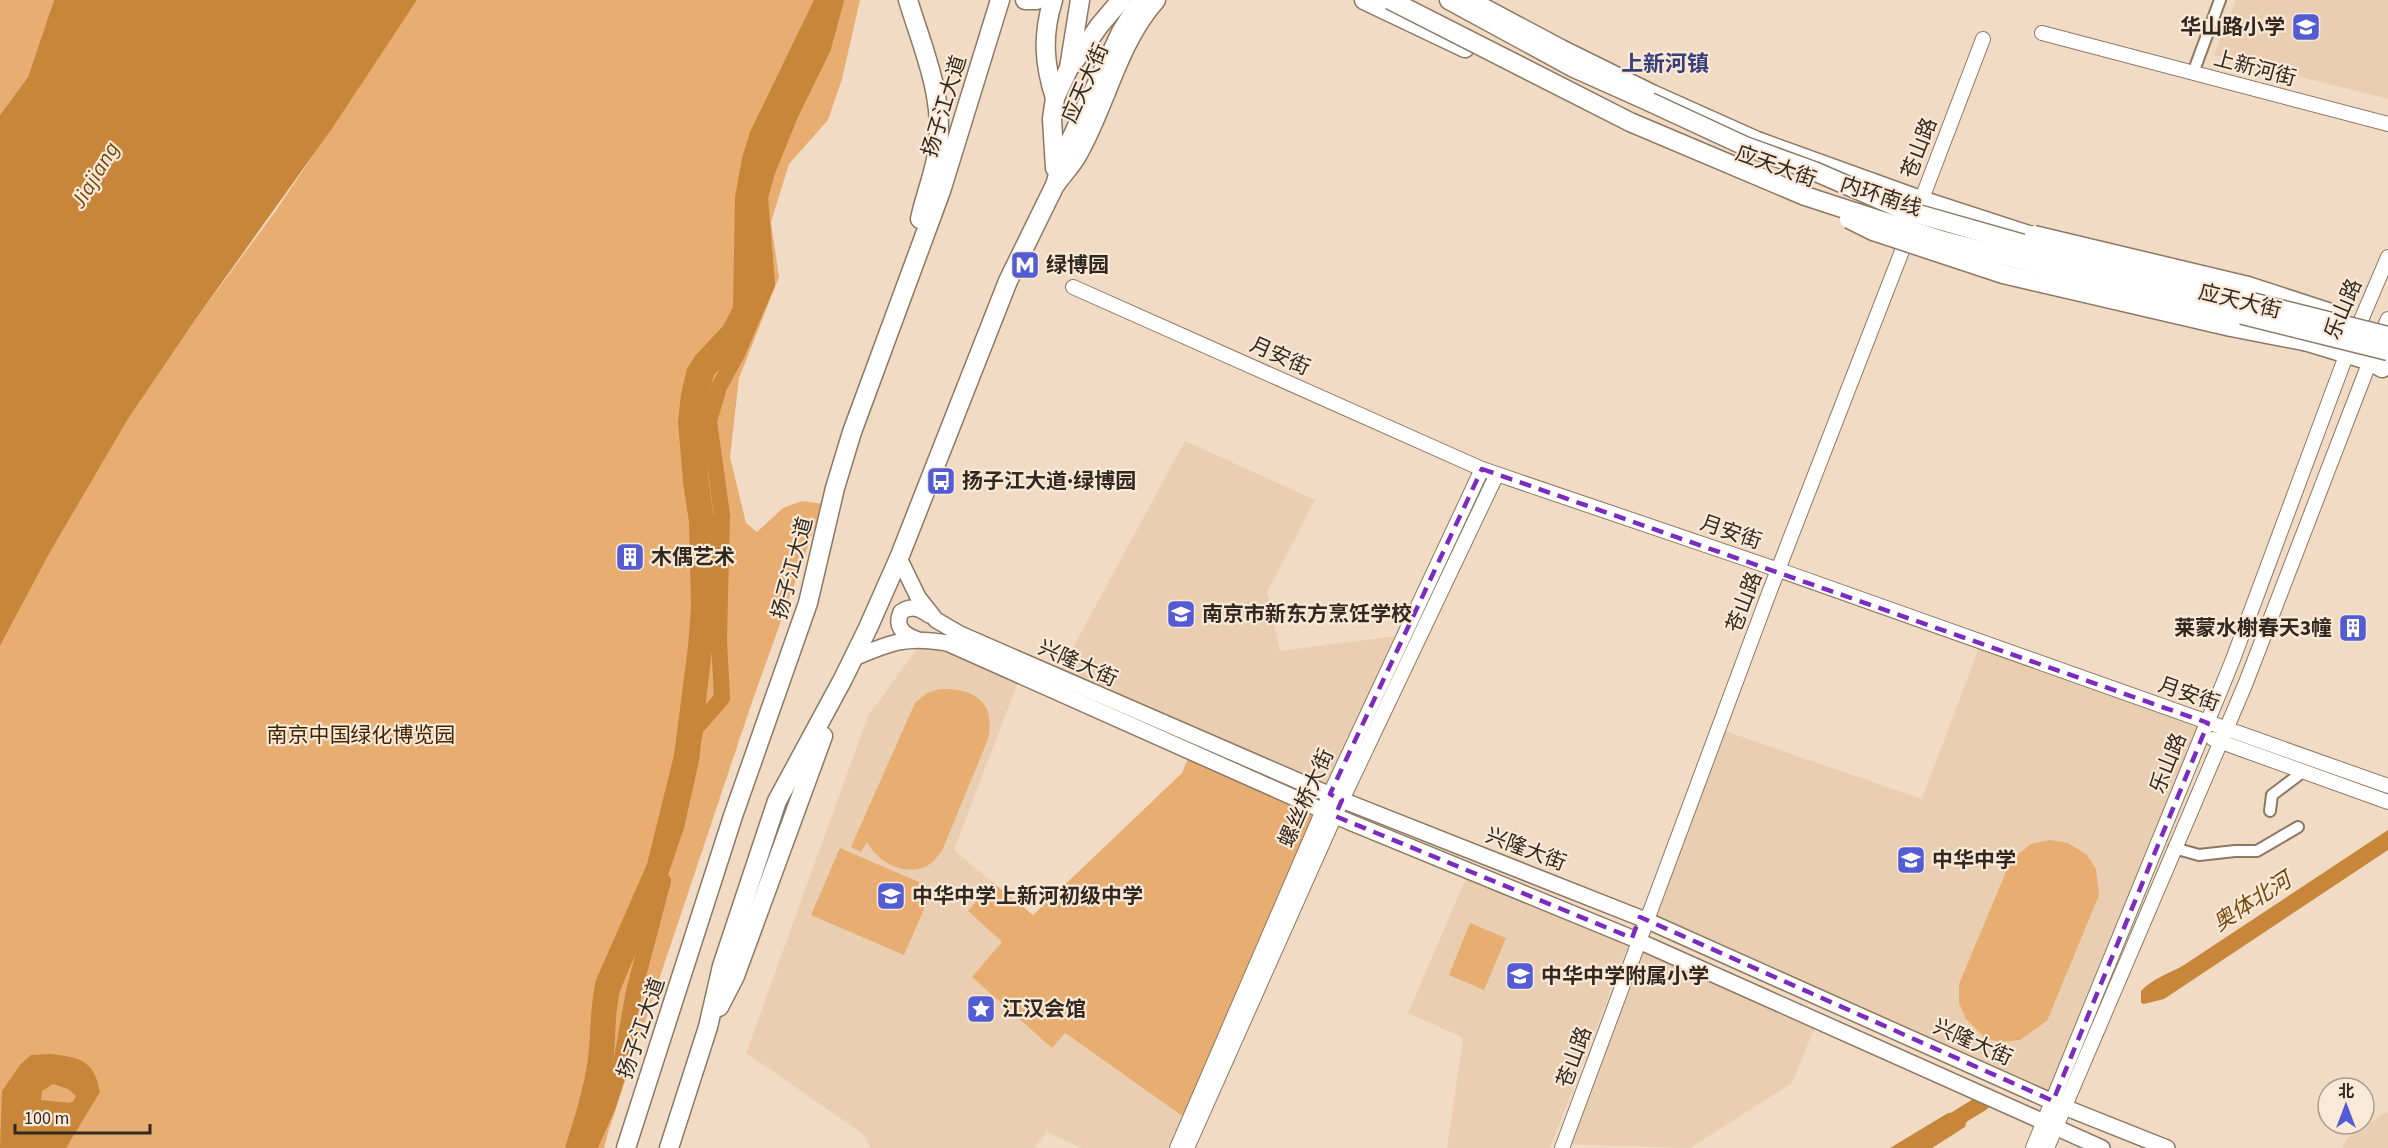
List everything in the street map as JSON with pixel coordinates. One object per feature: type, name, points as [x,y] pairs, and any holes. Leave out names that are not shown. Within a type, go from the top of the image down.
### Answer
[{"type":"main road","points":[[908,0],[936,85],[939,126],[938,148],[920,216],[911,274]]},
{"type":"main road","name":"扬子江大道","points":[[626,1148],[734,816],[808,603],[852,432],[941,191],[1000,0]]},
{"type":"main road","points":[[1025,0],[1037,0]]},
{"type":"main road","points":[[1053,0],[1045,31],[1044,52],[1047,73],[1055,98]]},
{"type":"main road","points":[[1069,68],[1080,0]]},
{"type":"main road","points":[[1055,185],[1052,119],[1055,98],[1069,68],[1121,0]]},
{"type":"main road","points":[[669,1148],[708,1027],[735,976],[843,679],[899,558],[1008,281],[1055,185],[1064,154],[1129,17],[1141,0]]},
{"type":"main road","name":"应天大街","points":[[1055,185],[1078,154],[1122,52],[1140,18],[1156,0]]},
{"type":"main road","name":"应天大街","points":[[1364,0],[1669,147],[1724,170],[1903,236],[2050,277],[2314,343],[2382,363],[2388,372]]},
{"type":"main road","name":"内环南线","points":[[1390,0],[1630,122],[1805,196],[1944,241],[2388,351]]},
{"type":"main road","name":"内环南线","points":[[1449,0],[1574,68],[1745,146],[1814,171],[1904,210],[2059,254],[2387,328]]},
{"type":"main road","name":"应天大街","points":[[1469,0],[1571,54],[1746,136],[1917,199],[2061,246],[2387,328]]},
{"type":"main road","points":[[1814,171],[1953,216],[2248,286],[2337,315]]},
{"type":"main road","points":[[1805,196],[1873,231],[2003,274],[2230,327],[2314,343]]},
{"type":"main road","name":"兴隆大街","points":[[899,558],[918,597],[936,620],[960,634],[1336,797],[1644,919],[2059,1104],[2167,1148]]},
{"type":"main road","points":[[916,639],[907,636],[898,625],[902,612],[908,608],[917,608],[936,620]]},
{"type":"main road","name":"兴隆大街","points":[[854,658],[903,640],[916,639],[947,643],[1329,813],[1636,940],[2102,1148]]},
{"type":"street","points":[[2193,73],[2220,0]]},
{"type":"street","name":"上新河街","points":[[2042,33],[2388,124]]},
{"type":"street","name":"苍山路","points":[[1553,1148],[1636,940],[1917,199],[1983,39]]},
{"type":"street","name":"乐山路","points":[[2059,1104],[2205,729],[2347,353],[2388,257]]},
{"type":"street","name":"月安街","points":[[1073,287],[1482,469],[1775,569],[2205,729],[2226,729],[2388,786]]},
{"type":"street","name":"乐山路","points":[[2033,1148],[2049,1126],[2226,729],[2382,363],[2387,328]]},
{"type":"street","name":"螺丝桥大街","points":[[1187,1148],[1329,813],[1482,469]]},
{"type":"street","name":"螺丝桥大街","points":[[1336,797],[1497,474]]},
{"type":"street","points":[[2205,729],[2220,742],[2388,802]]},
{"type":"street","points":[[2270,811],[2272,795],[2304,771]]},
{"type":"street","name":"螺丝桥大街","points":[[1177,1148],[1329,813]]},
{"type":"street","points":[[2174,848],[2199,855],[2257,851],[2298,827]]},
{"type":"street","name":"苍山路","points":[[1562,1148],[1636,940]]},
{"type":"street","name":"乐山路","points":[[2047,1148],[2049,1126]]},
{"type":"highlighted area","points":[[1482,469],[2208,723],[2053,1101],[1640,917],[1632,938],[1335,816],[1342,800],[1330,794]]},
{"type":"shaded area","name":"华山路小学","points":[[2236,0],[2388,0],[2388,99],[2214,55]]},
{"type":"shaded area","name":"南京市新东方烹饪学校","points":[[1185,441],[1315,500],[1267,592],[1280,651],[1403,635],[1416,641],[1342,800],[1057,677]]},
{"type":"shaded area","name":"中华中学上新河初级中学","points":[[924,639],[1020,677],[954,850],[992,882],[968,911],[1002,942],[1052,1048],[1064,1033],[1197,1126],[1187,1148],[1081,1148],[1047,1132],[1034,1148],[871,1148],[863,1134],[746,1053],[868,716]]},
{"type":"shaded area","name":"中华中学","points":[[1981,642],[2208,723],[2052,1103],[1648,921],[1719,729],[1922,799]]},
{"type":"shaded area","name":"中华中学附属小学","points":[[1469,871],[1631,939],[1550,1148],[1447,1148],[1463,1038],[1408,1013]]},
{"type":"shaded area","points":[[1639,942],[1817,1022],[1792,1083],[1690,1148],[1564,1144]]},
{"type":"shaded area","points":[[2388,1111],[2388,1148],[2342,1148],[2351,1136],[2376,1136],[2376,1119]]},
{"type":"green space","points":[[0,0],[54,0],[28,77],[0,115]]},
{"type":"green space","name":"南京中国绿化博览园","points":[[417,0],[860,0],[842,79],[828,120],[789,164],[771,222],[779,277],[739,378],[730,457],[746,523],[757,532],[783,508],[802,501],[823,504],[752,702],[604,1148],[0,1148],[0,646],[49,554],[128,419],[193,323],[277,209]]},
{"type":"green space","points":[[940,689],[963,691],[980,699],[989,715],[988,739],[942,851],[925,867],[908,870],[884,861],[867,842],[861,852],[851,847],[915,703],[927,693]]},
{"type":"green space","points":[[1191,751],[1323,810],[1188,1120],[1065,1033],[1052,1048],[972,977],[1002,942],[968,911],[992,882],[1033,915],[1182,773]]},
{"type":"green space","points":[[2050,840],[2068,843],[2087,855],[2096,869],[2099,895],[2047,1021],[2020,1040],[2003,1042],[1986,1039],[1966,1019],[1959,1003],[1959,984],[2011,860],[2031,844]]},
{"type":"green space","points":[[840,848],[933,888],[904,955],[811,915]]},
{"type":"green space","points":[[1470,923],[1506,938],[1484,990],[1449,975]]},
{"type":"water","name":"Jiajiang","points":[[54,0],[417,0],[333,127],[193,323],[128,419],[49,554],[0,646],[0,115],[28,77]]},
{"type":"water","points":[[814,0],[844,0],[817,51],[774,144],[767,167],[760,201],[760,303],[756,319],[743,345],[714,375],[707,400],[704,423],[714,518],[717,607],[699,761],[684,828],[666,881],[620,991],[613,1066],[592,1148],[565,1148],[586,1070],[596,980],[647,864],[674,755],[691,607],[689,522],[678,422],[681,394],[687,369],[695,356],[723,326],[733,307],[735,197],[742,158],[750,132]]},
{"type":"water","points":[[2388,830],[2388,850],[2164,999],[2141,1003],[2141,991],[2150,983],[2184,965]]},
{"type":"water","points":[[50,1054],[77,1059],[84,1062],[94,1073],[100,1092],[66,1148],[0,1148],[2,1091],[20,1065],[31,1055]],"holes":[[[53,1084],[68,1089],[76,1096],[74,1101],[69,1103],[41,1100],[42,1091]]]},
{"type":"water","points":[[1969,1112],[1965,1127],[1932,1148],[1890,1148],[1948,1113]]},
{"type":"waterway","points":[[694,736],[696,728],[722,698],[719,640],[722,515],[709,421],[719,387],[737,354],[767,284],[760,197],[767,172],[791,113],[823,48],[836,0]]},
{"type":"waterway","points":[[589,1148],[608,1106],[621,1064],[634,991],[663,881]]},
{"type":"waterway","name":"奥体北河","points":[[1951,1122],[1982,1103]]},
{"type":"place","name":"华山路小学","points":[[2306,27]]},
{"type":"place","name":"绿博园","points":[[1025,265]]},
{"type":"place","name":"扬子江大道·绿博园","points":[[941,481]]},
{"type":"place","name":"木偶艺术","points":[[630,557]]},
{"type":"place","name":"南京市新东方烹饪学校","points":[[1181,614]]},
{"type":"place","name":"莱蒙水榭春天3幢","points":[[2353,628]]},
{"type":"place","name":"中华中学","points":[[1911,860]]},
{"type":"place","name":"中华中学上新河初级中学","points":[[891,896]]},
{"type":"place","name":"中华中学附属小学","points":[[1520,976]]},
{"type":"place","name":"江汉会馆","points":[[981,1009]]},
{"type":"district","name":"上新河镇","points":[[1665,64]]}]
